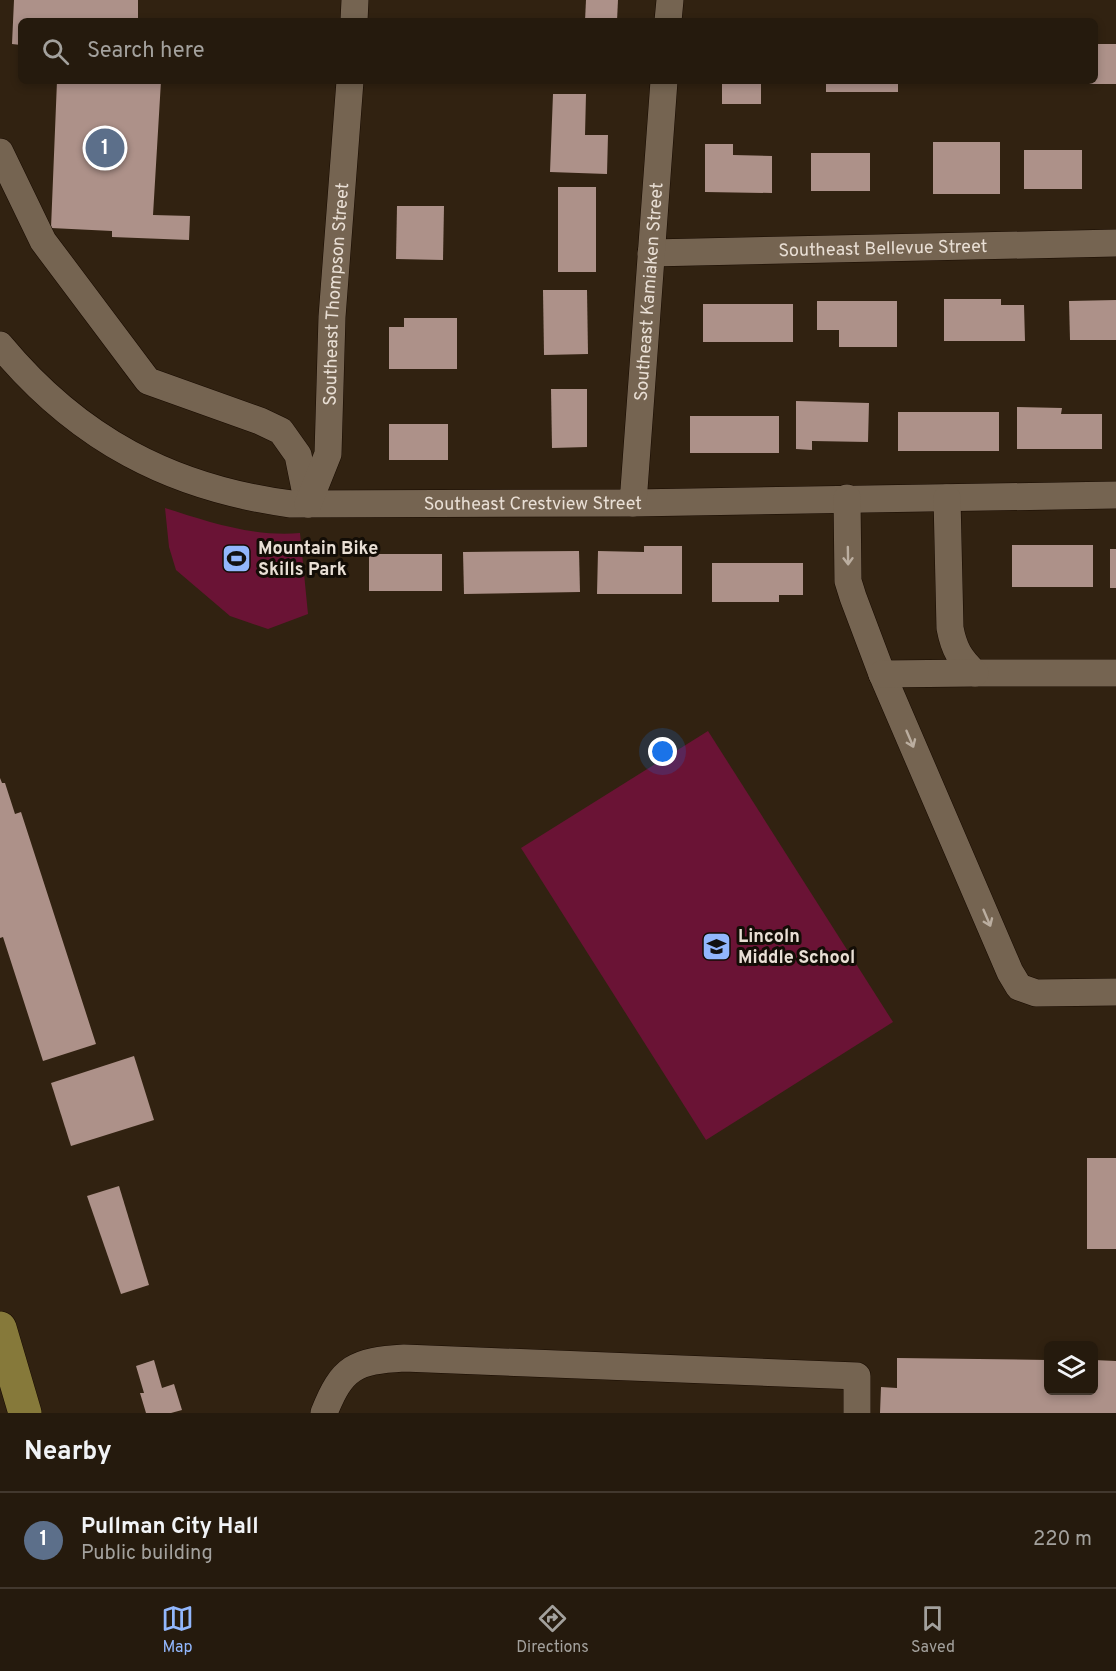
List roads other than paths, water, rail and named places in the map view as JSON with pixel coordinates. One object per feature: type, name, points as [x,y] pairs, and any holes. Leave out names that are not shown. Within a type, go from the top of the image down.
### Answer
[{"type":"main road","points":[[0,1328],[25,1413]]},
{"type":"street","points":[[354,18],[355,0]]},
{"type":"street","points":[[668,18],[670,0]]},
{"type":"street","name":"Southeast Thompson Street","points":[[308,504],[328,454],[332,317],[350,84]]},
{"type":"street","name":"Southeast Kamiaken Street","points":[[633,503],[664,84]]},
{"type":"street","points":[[0,152],[43,241],[148,381],[260,421],[281,431],[298,455],[308,504]]},
{"type":"street","name":"Southeast Bellevue Street","points":[[651,254],[1116,243]]},
{"type":"street","name":"Southeast Crestview Street","points":[[0,345],[29,380],[93,434],[161,470],[251,499],[308,504],[633,503],[1116,495]]},
{"type":"street","points":[[847,498],[848,580],[882,674],[1010,972],[1019,987],[1036,993],[1116,992]]},
{"type":"street","points":[[947,498],[950,628],[953,646],[961,660],[975,673]]},
{"type":"street","points":[[882,674],[1116,672]]},
{"type":"street","points":[[324,1413],[335,1384],[346,1373],[379,1359],[404,1358],[857,1376],[856,1413]]},
{"type":"place","name":"Pullman City Hall","points":[[105,148]]},
{"type":"place","name":"Mountain Bike Skills Park","points":[[237,558]]},
{"type":"place","name":"Lincoln Middle School","points":[[717,946]]}]
